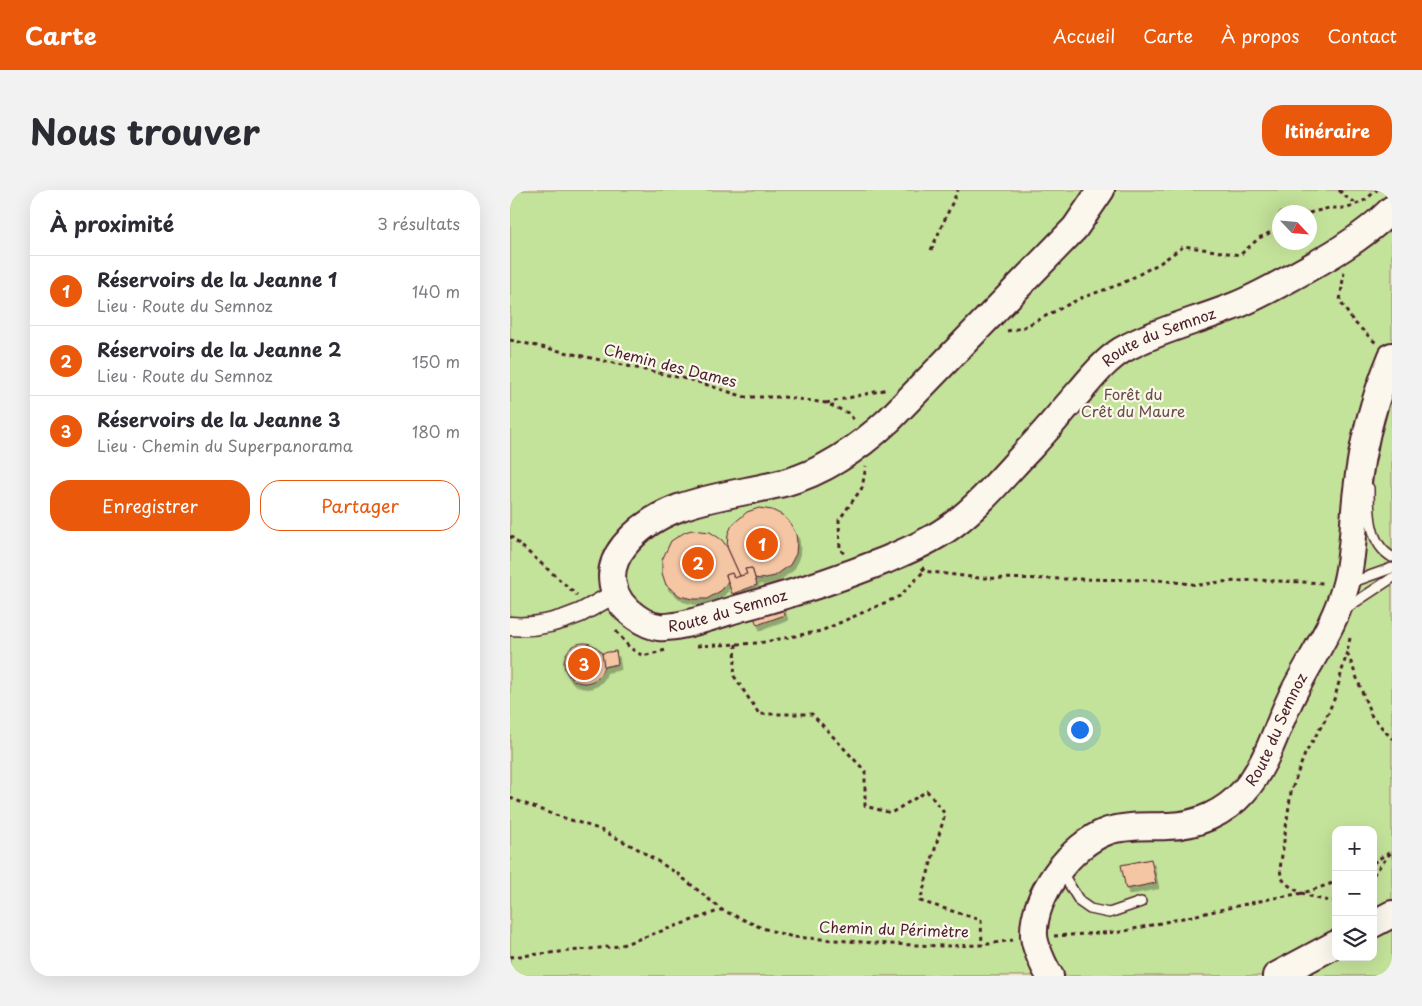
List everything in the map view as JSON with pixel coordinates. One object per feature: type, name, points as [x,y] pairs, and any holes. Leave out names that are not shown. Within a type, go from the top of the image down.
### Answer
[{"type":"main road","points":[[615,594],[612,569],[616,558],[624,545],[637,531],[652,520],[673,510],[702,501],[789,482],[836,461],[870,438],[1076,228],[1101,190]]},
{"type":"main road","name":"Route du Semnoz","points":[[615,594],[632,614],[643,622],[658,627],[674,626],[760,603],[841,578],[911,549],[934,537],[967,513],[1037,441],[1095,373],[1118,353],[1143,339],[1170,328],[1232,308],[1255,297],[1338,250],[1378,222],[1392,209]]},
{"type":"main road","name":"Route du Semnoz","points":[[1050,976],[1044,968],[1034,937],[1039,905],[1059,869],[1083,844],[1094,837],[1109,831],[1136,826],[1169,826],[1198,822],[1218,812],[1238,797],[1258,770],[1302,676],[1342,625],[1353,543],[1358,481],[1364,445],[1375,402],[1389,363]]},
{"type":"main road","points":[[1377,922],[1392,914]]},
{"type":"main road","points":[[1276,976],[1332,946]]},
{"type":"street","points":[[510,626],[522,628],[545,624],[579,613],[615,594]]},
{"type":"lane","points":[[1375,402],[1369,499],[1376,540],[1380,549],[1392,557]]},
{"type":"lane","points":[[1346,584],[1354,568],[1363,540],[1369,499]]},
{"type":"lane","points":[[1346,584],[1392,568]]},
{"type":"lane","points":[[1342,625],[1392,578]]},
{"type":"lane","points":[[1059,869],[1076,896],[1090,909],[1109,913],[1141,902]]},
{"type":"path","points":[[931,250],[958,190]]},
{"type":"path","points":[[1340,190],[1346,197],[1356,203]]},
{"type":"path","points":[[1317,211],[1329,208],[1348,208],[1365,200],[1377,190]]},
{"type":"path","points":[[1004,332],[1022,328],[1081,298],[1121,284],[1160,263],[1184,246],[1240,255],[1259,238],[1272,232]]},
{"type":"path","points":[[1338,250],[1345,268],[1340,301],[1353,321],[1380,347],[1389,363]]},
{"type":"path","name":"Chemin des Dames","points":[[510,340],[694,381],[745,397],[784,397],[826,403],[848,414],[870,438]]},
{"type":"path","name":"Chemin des Dames","points":[[826,403],[890,388]]},
{"type":"path","points":[[865,568],[840,550],[839,520],[862,488],[870,438]]},
{"type":"path","points":[[510,536],[578,596],[579,613]]},
{"type":"path","points":[[911,549],[924,570],[979,578],[1158,580],[1198,585],[1256,580],[1346,584]]},
{"type":"path","points":[[1342,625],[1347,652],[1371,715],[1392,739]]},
{"type":"path","points":[[736,644],[734,676],[759,714],[812,714],[864,771],[865,806],[891,813],[927,791],[944,814],[920,901],[981,920],[982,945]]},
{"type":"path","points":[[1332,901],[1326,901],[1303,893],[1286,884],[1280,872],[1284,830],[1298,772],[1305,754],[1325,720],[1335,697],[1347,652]]},
{"type":"path","name":"Chemin du Périmètre","points":[[510,798],[599,829],[678,874],[722,910],[762,928],[792,936],[889,944],[942,946],[982,945],[1034,937],[1120,932],[1303,893],[1332,883]]},
{"type":"path","points":[[1377,860],[1392,851]]},
{"type":"path","points":[[1376,871],[1392,851]]},
{"type":"path","points":[[510,957],[619,946],[722,910]]},
{"type":"green space","name":"Forêt du Crêt du Maure","points":[[510,190],[1392,190],[1392,976],[510,976]]},
{"type":"building","points":[[759,508],[772,510],[784,516],[796,534],[797,542],[796,554],[790,565],[775,576],[761,579],[755,578],[752,568],[745,569],[747,574],[740,576],[727,547],[728,534],[732,525],[747,512]]},
{"type":"building","points":[[692,530],[710,532],[722,540],[740,576],[734,578],[732,573],[726,575],[728,581],[722,590],[707,599],[692,599],[680,596],[666,585],[662,573],[662,560],[671,541]]},
{"type":"building","points":[[752,568],[757,585],[732,594],[726,575],[732,573],[734,578],[747,574],[745,569]]},
{"type":"building","points":[[782,604],[785,615],[757,625],[753,614]]},
{"type":"building","points":[[584,643],[598,649],[604,663],[598,677],[584,683],[570,677],[564,663],[570,649]]},
{"type":"building","points":[[616,651],[618,664],[604,667],[602,653]]},
{"type":"building","points":[[1151,859],[1156,883],[1126,889],[1121,865]]},
{"type":"place","name":"Réservoirs de la Jeanne 1","points":[[762,544]]},
{"type":"place","name":"Réservoirs de la Jeanne 2","points":[[698,563]]},
{"type":"place","name":"Réservoirs de la Jeanne 3","points":[[584,664]]}]
